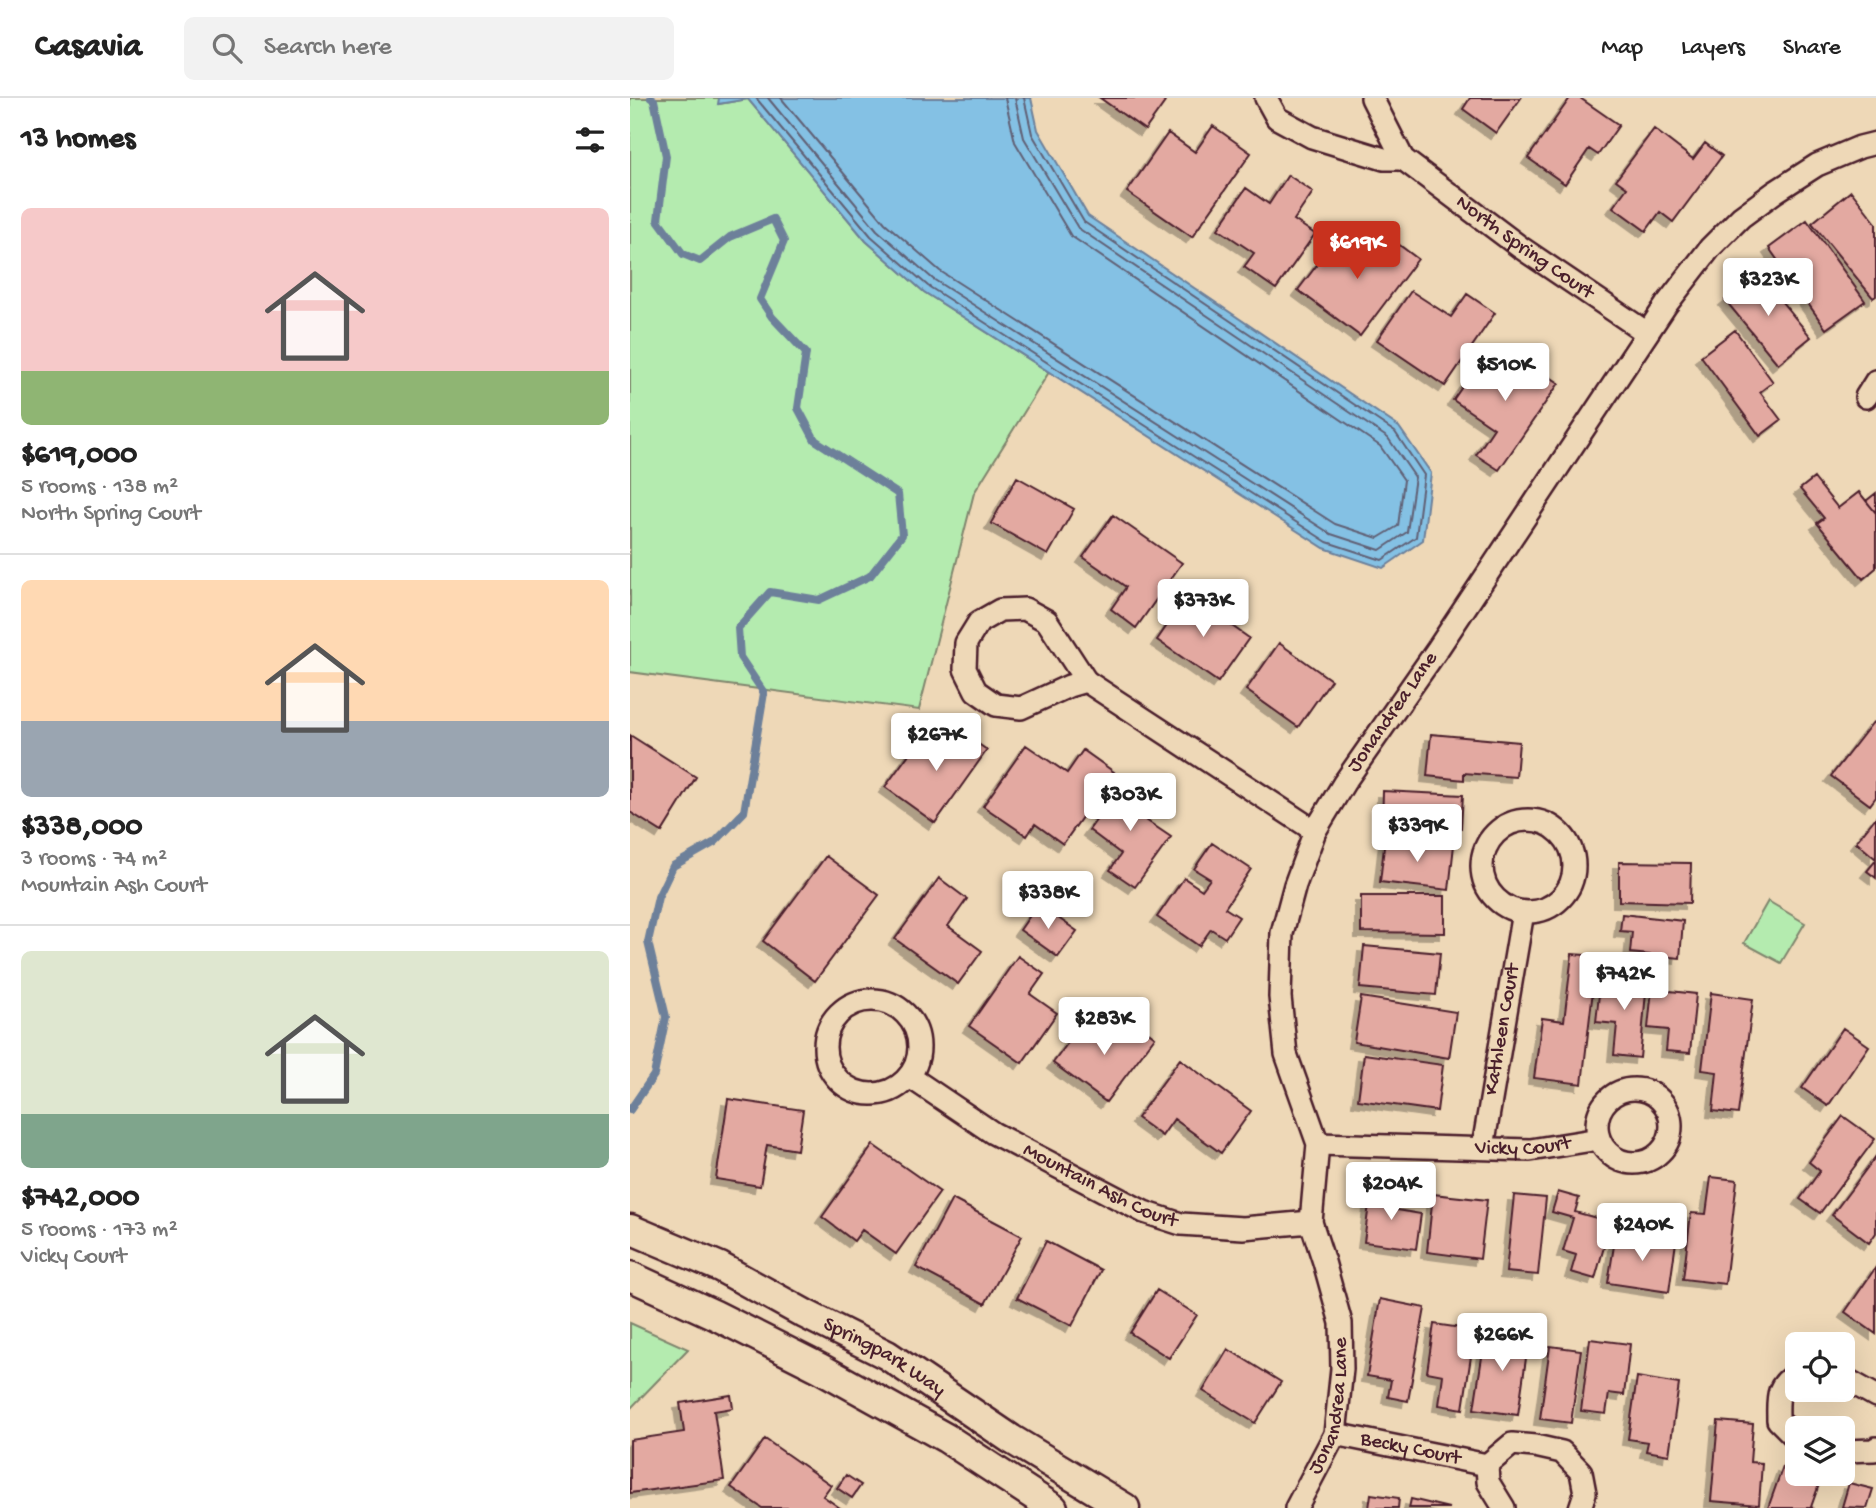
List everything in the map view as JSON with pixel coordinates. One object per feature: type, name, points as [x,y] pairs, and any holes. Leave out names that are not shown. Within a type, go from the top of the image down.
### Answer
[{"type":"street","name":"North Spring Court","points":[[1266,98],[1277,118],[1312,136],[1384,159],[1403,159]]},
{"type":"street","name":"North Spring Court","points":[[1372,98],[1403,159],[1520,247],[1647,333]]},
{"type":"street","name":"Jonandrea Lane","points":[[1296,1508],[1335,1434],[1342,1369],[1341,1323],[1311,1222],[1318,1144],[1286,1054],[1280,997],[1282,933],[1295,885],[1315,831],[1343,783],[1437,650],[1647,333],[1710,248],[1741,217],[1817,165],[1876,143]]},
{"type":"street","points":[[1086,681],[1021,708],[996,705],[976,691],[965,669],[965,643],[979,622],[1000,610],[1025,609],[1047,621],[1086,681],[1315,831]]},
{"type":"street","points":[[1524,820],[1543,822],[1560,831],[1571,847],[1575,866],[1571,885],[1559,900],[1542,910],[1523,912],[1505,906],[1490,892],[1483,875],[1483,855],[1491,838],[1505,825],[1524,820]]},
{"type":"street","name":"Kathleen Court","points":[[1483,1147],[1523,912]]},
{"type":"street","points":[[873,999],[893,1004],[910,1017],[919,1037],[919,1058],[910,1077],[894,1090],[873,1095],[852,1090],[835,1077],[826,1058],[825,1037],[835,1017],[852,1004],[873,999]]},
{"type":"street","name":"Mountain Ash Court","points":[[910,1077],[993,1133],[1144,1212],[1181,1224],[1243,1228],[1311,1222]]},
{"type":"street","name":"Vicky Court","points":[[1318,1144],[1530,1150],[1599,1139]]},
{"type":"street","name":"Springpark Way","points":[[630,1229],[720,1267],[887,1354],[1011,1439],[1125,1508]]},
{"type":"street","name":"Springpark Way","points":[[630,1276],[820,1368],[946,1438],[1053,1508]]},
{"type":"street","points":[[1785,1384],[1777,1395],[1778,1420],[1785,1427]]},
{"type":"street","points":[[1855,1384],[1876,1396]]},
{"type":"street","name":"Becky Court","points":[[1335,1434],[1488,1465]]},
{"type":"street","name":"Becky Court","points":[[1488,1465],[1511,1444],[1562,1452],[1581,1472],[1585,1493],[1580,1508]]},
{"type":"street","points":[[1855,1451],[1876,1448]]},
{"type":"street","name":"Becky Court","points":[[1488,1465],[1489,1482],[1504,1508]]},
{"type":"green space","points":[[630,98],[719,98],[719,104],[748,99],[866,241],[924,292],[1049,372],[974,493],[919,710],[630,672]]},
{"type":"green space","points":[[1768,901],[1805,923],[1781,963],[1744,943]]},
{"type":"green space","points":[[630,1323],[688,1349],[630,1409]]},
{"type":"water","points":[[719,98],[1031,98],[1038,130],[1088,216],[1399,427],[1431,473],[1423,540],[1383,568],[1324,548],[924,292],[866,241],[748,99],[718,104]]},
{"type":"building","points":[[1100,98],[1159,98],[1165,102],[1145,130]]},
{"type":"building","points":[[1470,98],[1521,98],[1496,133],[1463,109]]},
{"type":"building","points":[[1570,98],[1580,98],[1619,125],[1598,155],[1589,149],[1565,184],[1528,158]]},
{"type":"building","points":[[1213,126],[1251,153],[1192,237],[1127,192],[1168,133],[1195,152]]},
{"type":"building","points":[[1654,129],[1693,159],[1705,143],[1722,156],[1673,222],[1660,212],[1646,231],[1613,207],[1627,188],[1616,180]]},
{"type":"building","points":[[1288,175],[1313,192],[1294,220],[1315,234],[1276,289],[1244,267],[1254,253],[1218,229],[1246,188],[1269,204]]},
{"type":"building","points":[[1851,191],[1876,223],[1876,296],[1873,298],[1812,223]]},
{"type":"building","points":[[1807,220],[1865,301],[1826,329],[1769,248]]},
{"type":"building","points":[[1341,233],[1375,258],[1390,238],[1418,259],[1360,336],[1298,290]]},
{"type":"building","points":[[1758,273],[1811,337],[1778,364],[1725,300]]},
{"type":"building","points":[[1411,291],[1451,317],[1467,294],[1495,313],[1445,386],[1377,340]]},
{"type":"building","points":[[1735,330],[1773,382],[1760,392],[1781,420],[1760,436],[1701,356]]},
{"type":"building","points":[[1487,351],[1514,370],[1523,359],[1559,383],[1499,470],[1476,455],[1494,428],[1453,400]]},
{"type":"building","points":[[1017,477],[1074,509],[1048,555],[991,523]]},
{"type":"building","points":[[1814,478],[1838,508],[1859,492],[1876,513],[1876,568],[1863,579],[1817,523],[1824,518],[1800,489]]},
{"type":"building","points":[[1876,493],[1876,513],[1866,501]]},
{"type":"building","points":[[1113,515],[1182,563],[1136,628],[1111,609],[1126,587],[1083,557]]},
{"type":"building","points":[[1188,595],[1249,638],[1218,682],[1157,640]]},
{"type":"building","points":[[1279,643],[1331,680],[1298,727],[1246,690]]},
{"type":"building","points":[[1873,722],[1876,724],[1876,797],[1870,805],[1831,776]]},
{"type":"building","points":[[951,725],[987,750],[935,823],[885,787],[917,743],[931,753]]},
{"type":"building","points":[[1431,734],[1519,742],[1516,777],[1464,773],[1464,780],[1427,776]]},
{"type":"building","points":[[630,735],[696,777],[662,832],[630,812]]},
{"type":"building","points":[[1026,745],[1067,773],[1083,750],[1114,772],[1063,844],[1035,824],[1027,836],[983,806]]},
{"type":"building","points":[[1125,780],[1155,801],[1143,818],[1171,837],[1135,887],[1110,870],[1121,854],[1089,830]]},
{"type":"building","points":[[1383,791],[1463,795],[1461,828],[1382,824]]},
{"type":"building","points":[[1876,817],[1876,859],[1856,842]]},
{"type":"building","points":[[1385,838],[1454,845],[1449,890],[1380,882]]},
{"type":"building","points":[[1212,843],[1251,869],[1225,908],[1239,917],[1225,938],[1211,929],[1199,946],[1157,917],[1184,878],[1202,890],[1210,879],[1194,869]]},
{"type":"building","points":[[826,856],[879,895],[815,981],[763,941]]},
{"type":"building","points":[[1876,860],[1876,878],[1867,871]]},
{"type":"building","points":[[1619,862],[1691,863],[1690,903],[1619,901]]},
{"type":"building","points":[[939,878],[967,899],[948,926],[982,951],[958,984],[895,939]]},
{"type":"building","points":[[1361,896],[1445,896],[1445,933],[1361,932]]},
{"type":"building","points":[[1038,904],[1077,931],[1058,957],[1020,930]]},
{"type":"building","points":[[1622,914],[1683,921],[1680,958],[1630,953],[1632,932],[1620,931]]},
{"type":"building","points":[[1364,946],[1440,953],[1436,995],[1360,988]]},
{"type":"building","points":[[1572,954],[1597,956],[1582,1084],[1534,1078],[1542,1018],[1564,1021]]},
{"type":"building","points":[[1018,956],[1044,974],[1030,994],[1057,1013],[1022,1063],[969,1026]]},
{"type":"building","points":[[1601,976],[1647,981],[1640,1058],[1614,1055],[1617,1024],[1596,1022]]},
{"type":"building","points":[[1652,989],[1696,994],[1690,1053],[1666,1051],[1668,1030],[1648,1028]]},
{"type":"building","points":[[1711,993],[1753,999],[1738,1114],[1713,1111],[1717,1072],[1702,1070]]},
{"type":"building","points":[[1361,997],[1456,1012],[1449,1058],[1354,1042]]},
{"type":"building","points":[[1127,1015],[1155,1037],[1106,1102],[1053,1063],[1081,1025],[1107,1043]]},
{"type":"building","points":[[1843,1028],[1869,1046],[1828,1106],[1802,1088]]},
{"type":"building","points":[[1364,1054],[1443,1065],[1437,1111],[1358,1100]]},
{"type":"building","points":[[1180,1059],[1251,1111],[1221,1153],[1174,1119],[1162,1136],[1137,1118]]},
{"type":"building","points":[[728,1099],[803,1110],[797,1150],[767,1145],[760,1186],[716,1179]]},
{"type":"building","points":[[1843,1116],[1875,1139],[1820,1213],[1800,1199],[1820,1171],[1809,1162]]},
{"type":"building","points":[[873,1145],[940,1192],[896,1254],[862,1230],[854,1241],[822,1217]]},
{"type":"building","points":[[1876,1156],[1876,1233],[1869,1243],[1832,1215]]},
{"type":"building","points":[[1711,1177],[1737,1180],[1725,1284],[1683,1279],[1691,1213],[1706,1214]]},
{"type":"building","points":[[1371,1189],[1399,1193],[1397,1210],[1421,1214],[1416,1249],[1364,1242]]},
{"type":"building","points":[[1558,1192],[1579,1198],[1575,1212],[1611,1222],[1595,1279],[1571,1272],[1576,1255],[1563,1251],[1573,1218],[1552,1212]]},
{"type":"building","points":[[1433,1194],[1487,1200],[1480,1259],[1427,1252]]},
{"type":"building","points":[[1514,1195],[1546,1198],[1538,1275],[1506,1272]]},
{"type":"building","points":[[952,1199],[1022,1236],[985,1304],[916,1267]]},
{"type":"building","points":[[1616,1233],[1676,1242],[1669,1292],[1608,1283]]},
{"type":"building","points":[[1046,1241],[1101,1270],[1072,1326],[1017,1298]]},
{"type":"building","points":[[1876,1267],[1876,1334],[1845,1312]]},
{"type":"building","points":[[1157,1290],[1197,1315],[1169,1358],[1130,1333]]},
{"type":"building","points":[[1380,1299],[1425,1308],[1408,1401],[1388,1397],[1391,1380],[1367,1376]]},
{"type":"building","points":[[1434,1324],[1475,1330],[1463,1409],[1439,1405],[1443,1375],[1427,1372]]},
{"type":"building","points":[[1486,1331],[1529,1337],[1518,1415],[1474,1409]]},
{"type":"building","points":[[1590,1339],[1630,1344],[1624,1395],[1609,1393],[1606,1414],[1581,1411]]},
{"type":"building","points":[[1550,1346],[1581,1350],[1571,1423],[1540,1419]]},
{"type":"building","points":[[1228,1349],[1281,1382],[1255,1423],[1203,1391]]},
{"type":"building","points":[[1637,1377],[1679,1384],[1669,1455],[1646,1451],[1648,1442],[1628,1439]]},
{"type":"building","points":[[731,1395],[733,1408],[714,1411],[724,1480],[630,1493],[630,1440],[684,1432],[680,1403]]},
{"type":"building","points":[[1718,1421],[1753,1424],[1750,1462],[1762,1463],[1759,1505],[1711,1501]]},
{"type":"building","points":[[765,1439],[831,1485],[823,1496],[840,1508],[762,1508],[731,1487]]},
{"type":"building","points":[[1783,1466],[1785,1486],[1818,1486],[1811,1507],[1813,1508],[1768,1508]]},
{"type":"building","points":[[846,1475],[861,1485],[852,1498],[837,1488]]},
{"type":"building","points":[[1855,1484],[1873,1489],[1867,1508],[1842,1507],[1848,1486]]},
{"type":"building","points":[[1371,1494],[1399,1498],[1398,1508],[1369,1508]]},
{"type":"building","points":[[1411,1499],[1449,1508],[1409,1508]]},
{"type":"waterway","points":[[630,1110],[654,1075],[666,1017],[648,942],[658,897],[673,866],[715,842],[744,812],[764,693],[740,657],[738,628],[770,592],[819,600],[870,576],[902,535],[898,494],[815,440],[798,408],[806,353],[772,317],[760,299],[784,241],[773,219],[730,237],[700,261],[683,254],[658,220],[666,156],[654,100],[651,98]]}]
